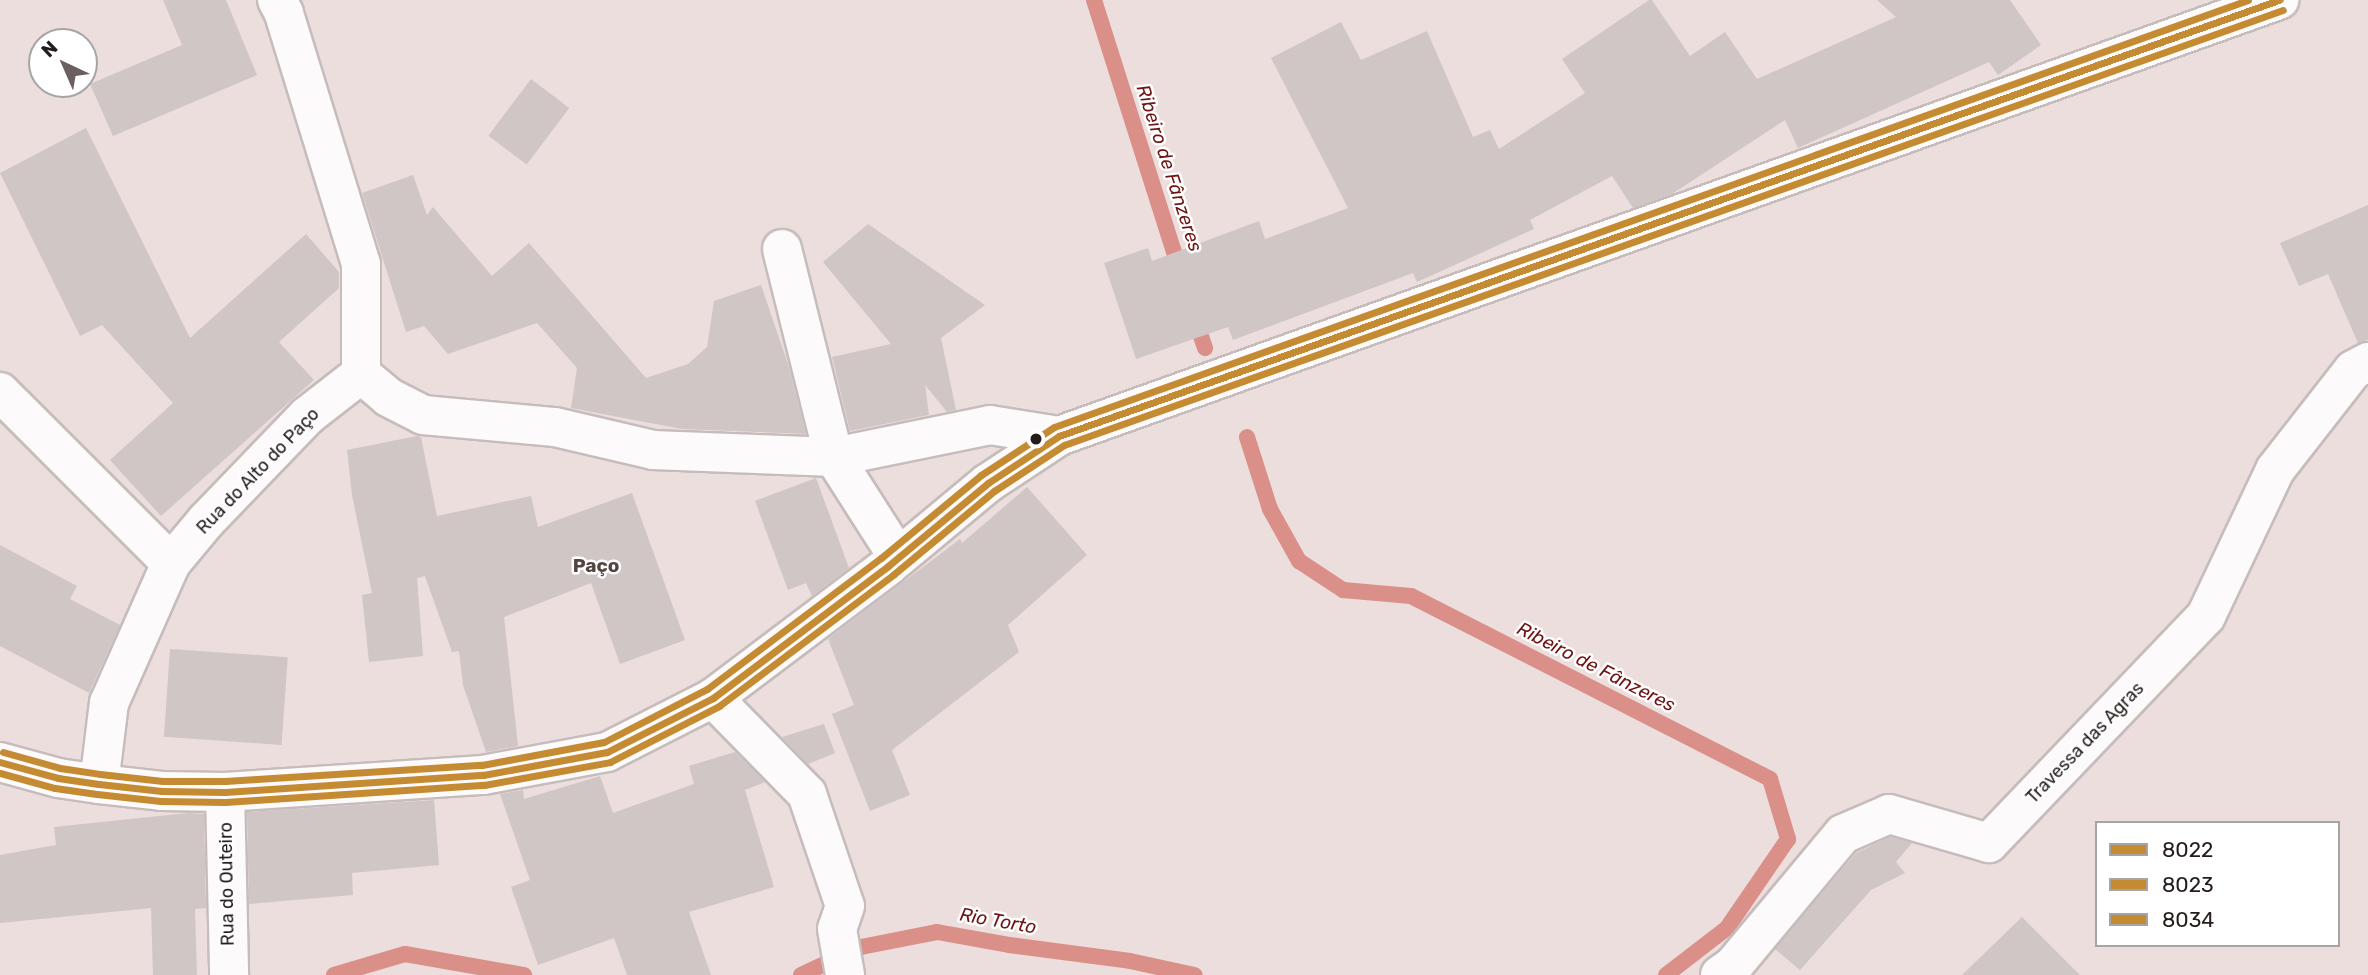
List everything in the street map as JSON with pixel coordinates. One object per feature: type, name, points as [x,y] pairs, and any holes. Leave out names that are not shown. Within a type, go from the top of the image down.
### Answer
[{"type":"street","points":[[276,0],[284,13],[361,264],[361,374],[388,397],[423,415],[555,427],[653,450],[834,457],[990,425],[1059,436]]},
{"type":"street","points":[[0,762],[58,778],[99,784],[162,791],[225,792],[483,775],[607,752],[713,698],[898,557],[988,483],[1059,436],[2279,0]]},
{"type":"street","points":[[782,248],[834,457],[898,557]]},
{"type":"street","name":"Travessa das Agras","points":[[1720,975],[1733,966],[1843,834],[1889,814],[1989,843],[2206,615],[2275,470],[2353,370],[2368,362]]},
{"type":"street","name":"Rua do Alto do Paço","points":[[99,784],[109,702],[171,564],[206,521],[307,416],[361,374]]},
{"type":"street","points":[[0,392],[171,564]]},
{"type":"street","points":[[713,698],[807,794],[842,944]]},
{"type":"street","name":"Rua do Outeiro","points":[[225,792],[229,975]]},
{"type":"building","points":[[163,0],[226,0],[257,75],[113,136],[96,98],[98,81],[182,45]]},
{"type":"building","points":[[1652,0],[1690,56],[1725,32],[1757,79],[1896,17],[1877,0],[2010,0],[2041,45],[1998,75],[1989,62],[1798,148],[1785,120],[1672,194],[1633,208],[1612,176],[1530,220],[1534,229],[1417,282],[1413,273],[1233,340],[1228,327],[1136,359],[1104,263],[1148,248],[1152,261],[1259,221],[1265,239],[1348,208],[1271,58],[1341,22],[1361,60],[1427,31],[1473,137],[1490,130],[1499,149],[1585,93],[1562,59]]},
{"type":"building","points":[[531,79],[569,108],[527,165],[488,136]]},
{"type":"building","points":[[86,128],[190,338],[306,234],[339,272],[339,288],[279,342],[314,380],[161,516],[110,460],[173,403],[102,325],[80,336],[0,173]]},
{"type":"building","points":[[413,175],[427,215],[433,207],[492,276],[529,243],[646,378],[688,364],[707,347],[714,301],[761,285],[789,367],[806,434],[682,429],[571,408],[577,368],[537,323],[448,354],[424,326],[406,332],[362,193]]},
{"type":"building","points":[[2368,205],[2368,340],[2358,343],[2328,274],[2299,286],[2280,243]]},
{"type":"building","points":[[868,224],[985,305],[941,338],[956,410],[947,412],[925,385],[929,415],[850,431],[832,357],[891,344],[823,262]]},
{"type":"building","points":[[421,437],[437,516],[531,496],[538,527],[632,493],[685,640],[620,664],[591,583],[504,617],[518,746],[486,752],[463,685],[459,651],[452,652],[425,576],[417,578],[423,656],[369,662],[362,595],[372,593],[352,495],[347,450]]},
{"type":"building","points":[[816,478],[849,568],[812,596],[806,583],[788,590],[755,501]]},
{"type":"building","points":[[1027,487],[1087,555],[1008,625],[1019,652],[892,750],[910,795],[870,811],[832,714],[854,705],[828,639],[960,539],[962,543]]},
{"type":"building","points":[[0,545],[77,586],[70,599],[120,625],[89,693],[0,646]]},
{"type":"building","points":[[170,649],[288,657],[282,745],[164,737]]},
{"type":"building","points":[[824,724],[835,753],[808,764],[782,737]]},
{"type":"building","points":[[735,752],[765,782],[745,790],[774,887],[689,912],[711,975],[627,975],[614,938],[538,965],[511,887],[530,880],[500,794],[523,790],[524,799],[600,776],[613,813],[694,784],[689,766]]},
{"type":"building","points":[[434,800],[439,865],[352,873],[353,895],[249,904],[247,812]]},
{"type":"building","points":[[188,813],[204,814],[206,908],[195,909],[197,975],[153,975],[151,908],[0,923],[0,855],[56,845],[54,827]]},
{"type":"building","points":[[1890,837],[1912,843],[1896,862],[1905,873],[1871,890],[1800,970],[1775,949],[1856,853]]},
{"type":"building","points":[[2022,917],[2080,975],[1962,975]]},
{"type":"waterway","name":"Ribeiro de Fânzeres","points":[[1094,0],[1180,271]]},
{"type":"waterway","name":"Ribeiro de Fânzeres","points":[[1194,316],[1205,348]]},
{"type":"waterway","name":"Ribeiro de Fânzeres","points":[[1247,437],[1270,509],[1299,561],[1343,590],[1411,596],[1770,779],[1788,839],[1727,928],[1666,975]]},
{"type":"waterway","name":"Rio Torto","points":[[801,975],[861,947],[937,932],[1009,945],[1130,961],[1195,975]]},
{"type":"waterway","name":"Rio Torto","points":[[334,975],[405,954],[524,975]]},
{"type":"transit line","name":"8034","points":[[3,752],[60,768],[100,774],[163,781],[225,781],[482,765],[604,742],[707,689],[881,558],[981,475],[1054,427],[2248,0]]},
{"type":"transit line","name":"8022","points":[[0,762],[58,778],[99,784],[162,791],[225,792],[483,775],[607,752],[713,698],[888,566],[988,483],[1059,436],[2279,0]]},
{"type":"transit line","name":"8023","points":[[0,773],[55,788],[97,794],[161,801],[225,802],[484,785],[610,762],[719,706],[894,574],[994,491],[1064,445],[2283,10]]},
{"type":"district","name":"Paço","points":[[596,566]]}]
